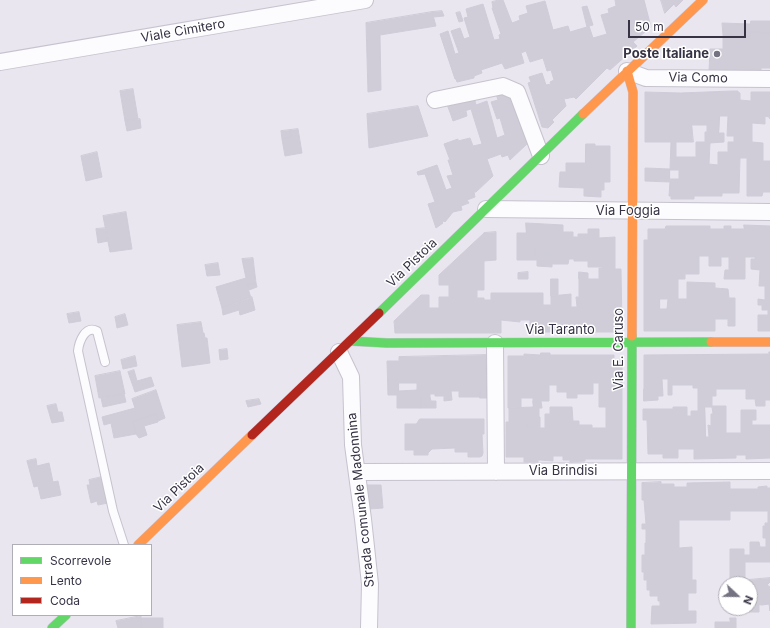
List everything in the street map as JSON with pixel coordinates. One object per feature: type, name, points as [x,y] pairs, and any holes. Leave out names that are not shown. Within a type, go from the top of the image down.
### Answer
[{"type":"street","name":"Viale Cimitero","points":[[0,62],[365,0]]},
{"type":"street","name":"Via Pistoia","points":[[139,544],[627,71],[703,0]]},
{"type":"street","name":"Via Como","points":[[627,71],[646,78],[770,79]]},
{"type":"street","name":"Via E. Caruso","points":[[627,71],[634,92],[632,211],[631,628]]},
{"type":"street","points":[[435,100],[503,86],[516,92],[541,156]]},
{"type":"street","name":"Via Foggia","points":[[486,209],[770,212]]},
{"type":"street","name":"Via Taranto","points":[[344,346],[387,343],[770,342]]},
{"type":"street","points":[[496,343],[496,472]]},
{"type":"street","name":"Strada comunale Madonnina","points":[[344,346],[351,377],[353,445],[370,584],[369,628]]},
{"type":"street","name":"Via Brindisi","points":[[357,472],[770,471]]},
{"type":"street","points":[[52,628],[65,616]]},
{"type":"lane","points":[[105,362],[97,331],[93,329],[89,330],[84,334],[78,351],[113,511],[124,544]]},
{"type":"building","points":[[503,0],[512,23],[520,20],[519,16],[528,13],[526,6],[545,1],[553,30],[568,26],[570,32],[587,27],[582,7],[587,6],[593,25],[589,26],[593,38],[607,34],[601,15],[609,13],[608,9],[616,6],[615,0],[644,0],[651,27],[633,42],[637,46],[610,70],[607,68],[576,99],[574,97],[564,99],[566,106],[552,120],[554,122],[548,128],[542,127],[528,83],[531,82],[529,77],[542,73],[546,85],[551,84],[550,82],[554,80],[551,70],[547,71],[543,58],[530,62],[526,51],[521,53],[524,63],[505,69],[502,63],[481,70],[482,73],[474,76],[474,78],[457,82],[455,79],[440,34],[448,31],[455,54],[459,53],[451,31],[460,28],[464,39],[470,37],[464,18],[468,17],[466,9],[483,4],[494,40],[500,39],[499,35],[501,34],[492,8],[492,2]]},
{"type":"building","points":[[661,0],[683,0],[676,7],[674,4],[665,13]]},
{"type":"building","points":[[442,11],[444,16],[434,17],[432,12]]},
{"type":"building","points":[[432,12],[436,26],[380,35],[381,90],[368,92],[366,23]]},
{"type":"building","points":[[460,12],[463,21],[459,22],[456,13]]},
{"type":"building","points":[[751,21],[770,21],[770,33],[750,32],[750,36],[723,35],[722,23],[750,24]]},
{"type":"building","points":[[750,32],[770,33],[770,68],[761,68],[761,71],[709,72],[710,49],[723,49],[723,35],[750,36]]},
{"type":"building","points":[[133,89],[138,119],[125,121],[120,91]]},
{"type":"building","points":[[738,91],[740,93],[740,100],[751,101],[751,92],[770,92],[770,119],[769,117],[765,116],[765,124],[752,123],[752,142],[763,143],[763,161],[770,161],[770,192],[763,192],[762,196],[747,196],[747,158],[740,158],[739,193],[722,193],[722,196],[694,196],[694,199],[671,199],[671,196],[669,196],[670,182],[645,181],[645,168],[670,169],[671,142],[645,142],[645,92],[680,93]],"holes":[[[720,116],[728,116],[727,136],[734,136],[734,142],[728,142],[728,152],[718,152],[718,165],[709,164],[710,143],[724,142],[724,133],[719,133]],[[692,125],[707,125],[705,142],[696,142],[696,157],[676,157],[676,142],[693,142]],[[670,170],[679,170],[679,179],[670,179]]]},
{"type":"building","points":[[511,92],[528,143],[510,160],[508,155],[502,157],[501,154],[487,159],[493,176],[476,192],[474,192],[475,197],[467,200],[469,203],[461,206],[462,210],[453,212],[445,222],[442,222],[443,223],[436,228],[428,204],[435,202],[425,174],[418,175],[417,172],[437,165],[446,190],[452,188],[447,176],[453,175],[448,160],[450,160],[444,144],[458,139],[458,141],[470,138],[473,146],[482,144],[471,109],[451,115],[446,102],[474,97],[476,105],[487,101],[497,138],[505,135],[500,118],[497,119],[491,102],[498,100],[496,94]]},
{"type":"building","points":[[418,106],[428,136],[369,148],[367,114]]},
{"type":"building","points":[[466,111],[467,116],[453,121],[451,115]]},
{"type":"building","points":[[140,119],[141,128],[127,131],[125,121]]},
{"type":"building","points":[[298,129],[302,153],[285,156],[282,139],[291,137],[290,130]]},
{"type":"building","points":[[290,130],[291,137],[282,139],[281,131]]},
{"type":"building","points":[[586,144],[595,144],[595,146],[610,146],[610,182],[604,182],[604,190],[601,190],[601,197],[584,196],[584,188],[559,187],[560,172],[566,172],[566,163],[585,163]]},
{"type":"building","points":[[97,152],[102,177],[86,181],[81,156]]},
{"type":"building","points":[[126,212],[132,249],[110,252],[103,216]]},
{"type":"building","points":[[526,223],[563,225],[563,232],[573,232],[573,237],[578,237],[578,234],[588,234],[588,229],[599,229],[599,238],[615,237],[615,269],[621,269],[622,324],[618,324],[618,332],[530,332],[530,320],[520,320],[520,322],[501,320],[501,333],[395,333],[394,321],[421,295],[429,295],[429,308],[439,308],[439,297],[449,297],[449,285],[439,285],[439,275],[484,233],[484,290],[477,290],[477,298],[491,300],[491,293],[543,293],[543,305],[551,305],[551,296],[571,294],[571,307],[577,307],[576,297],[579,297],[579,279],[599,279],[599,268],[602,267],[588,267],[588,261],[574,261],[574,259],[569,259],[568,264],[552,264],[552,255],[545,255],[545,251],[542,251],[542,248],[535,248],[535,256],[517,256],[517,233],[526,233]]},
{"type":"building","points":[[744,225],[770,226],[770,331],[758,331],[758,315],[768,315],[768,310],[762,310],[762,305],[758,305],[758,299],[765,300],[765,286],[759,286],[760,270],[751,269],[751,259],[755,259],[755,257],[745,257],[745,279],[724,279],[725,270],[729,270],[729,257],[721,257],[721,266],[709,266],[709,256],[699,256],[699,274],[685,274],[685,279],[678,279],[678,299],[687,299],[687,282],[715,283],[715,288],[728,289],[729,298],[735,298],[735,326],[728,326],[728,319],[715,319],[715,331],[644,331],[644,240],[648,240],[648,229],[665,229],[666,226],[710,226],[710,229],[724,229],[724,226],[731,226],[731,229],[744,229]],"holes":[[[660,299],[668,299],[667,309],[660,309]]]},
{"type":"building","points":[[106,228],[108,241],[98,243],[96,229]]},
{"type":"building","points":[[496,232],[496,260],[484,261],[484,233]]},
{"type":"building","points":[[535,248],[542,248],[542,251],[545,251],[545,255],[552,255],[552,267],[537,266],[537,260],[517,260],[517,256],[535,256]]},
{"type":"building","points":[[253,258],[256,283],[247,285],[251,298],[222,308],[216,287],[246,278],[242,259]]},
{"type":"building","points":[[218,263],[220,275],[207,276],[205,265]]},
{"type":"building","points":[[528,272],[528,279],[518,279],[518,273]]},
{"type":"building","points":[[579,272],[588,273],[588,279],[579,279]]},
{"type":"building","points":[[551,279],[558,279],[558,296],[551,296]]},
{"type":"building","points":[[256,283],[257,287],[249,290],[247,285]]},
{"type":"building","points":[[252,297],[255,310],[240,315],[239,310],[223,315],[222,308]]},
{"type":"building","points":[[79,312],[81,321],[69,323],[67,314]]},
{"type":"building","points":[[125,314],[128,325],[117,328],[115,317]]},
{"type":"building","points":[[201,322],[203,333],[205,338],[207,338],[210,363],[182,367],[177,325]]},
{"type":"building","points":[[227,349],[228,359],[220,360],[219,350]]},
{"type":"building","points":[[770,352],[770,400],[765,400],[765,406],[756,406],[755,399],[746,399],[746,389],[716,389],[716,396],[712,396],[712,406],[726,406],[726,433],[741,433],[741,410],[756,410],[756,420],[752,420],[752,425],[770,425],[770,458],[746,459],[746,455],[736,455],[736,458],[694,459],[694,449],[678,449],[678,458],[663,458],[663,454],[648,454],[647,420],[643,420],[643,409],[673,409],[673,407],[687,407],[687,416],[691,416],[691,411],[698,411],[698,388],[693,388],[693,385],[672,385],[672,395],[668,395],[668,379],[662,379],[663,396],[658,396],[658,389],[644,389],[644,355],[769,354]],"holes":[[[705,407],[712,407],[713,414],[711,414],[711,426],[708,425],[709,437],[706,437]]]},
{"type":"building","points":[[541,353],[550,353],[550,355],[614,355],[614,360],[622,360],[622,459],[585,459],[585,461],[570,462],[570,460],[563,460],[563,456],[553,456],[553,461],[538,460],[538,462],[524,462],[524,457],[506,457],[506,422],[528,422],[527,427],[536,427],[536,417],[540,417],[540,428],[545,428],[545,414],[550,414],[550,407],[572,407],[573,421],[579,421],[579,425],[592,425],[592,428],[606,428],[606,407],[599,407],[599,383],[593,383],[593,394],[577,394],[577,398],[567,398],[567,392],[557,392],[557,385],[549,385],[549,401],[533,401],[533,398],[521,398],[521,408],[508,408],[508,356],[524,356],[524,354],[540,355]]},
{"type":"building","points":[[486,355],[487,390],[480,390],[480,397],[459,397],[459,391],[451,391],[452,400],[444,401],[444,396],[435,396],[435,394],[430,394],[430,397],[421,397],[421,408],[397,408],[397,395],[388,395],[387,361],[399,361],[399,357]],"holes":[[[399,383],[417,383],[417,390],[399,391]]]},
{"type":"building","points":[[135,356],[137,366],[123,369],[121,360]]},
{"type":"building","points":[[134,370],[137,381],[151,377],[154,386],[135,392],[128,372]]},
{"type":"building","points":[[120,371],[125,394],[99,398],[95,376]]},
{"type":"building","points":[[644,389],[658,389],[658,400],[644,401]]},
{"type":"building","points":[[156,390],[165,418],[158,421],[156,414],[133,422],[136,434],[114,438],[111,423],[104,425],[102,417],[135,408],[132,399]]},
{"type":"building","points":[[480,390],[487,390],[487,398],[480,398]]},
{"type":"building","points":[[124,394],[126,402],[103,407],[101,398]]},
{"type":"building","points":[[421,397],[430,397],[431,401],[436,401],[436,408],[421,408]]},
{"type":"building","points":[[259,399],[261,404],[248,407],[246,401]]},
{"type":"building","points":[[533,401],[541,401],[542,408],[539,408],[539,417],[536,417],[536,427],[527,427],[528,422],[509,422],[509,408],[533,407]]},
{"type":"building","points":[[56,404],[58,412],[62,412],[64,421],[52,423],[47,406]]},
{"type":"building","points":[[156,414],[158,422],[144,426],[147,435],[139,438],[136,434],[133,422]]},
{"type":"building","points":[[420,419],[484,419],[482,456],[468,457],[468,452],[455,452],[455,448],[432,449],[428,455],[414,455],[414,450],[405,450],[405,424],[416,424]]},
{"type":"building","points":[[36,459],[37,466],[49,463],[53,482],[58,481],[61,495],[41,499],[38,486],[34,487],[27,461]]},
{"type":"building","points":[[102,477],[108,503],[98,505],[97,501],[91,503],[87,485],[90,485],[89,480]]},
{"type":"building","points":[[661,482],[661,484],[674,484],[674,487],[687,487],[687,483],[730,482],[730,489],[758,489],[758,487],[767,486],[767,488],[770,488],[770,562],[745,562],[745,576],[730,576],[730,549],[744,549],[744,555],[750,555],[750,542],[759,542],[760,547],[766,547],[766,538],[763,538],[763,526],[765,526],[765,523],[768,523],[768,511],[730,511],[730,520],[679,520],[679,548],[692,547],[692,580],[696,580],[696,593],[688,593],[688,611],[696,611],[696,623],[651,624],[652,606],[660,606],[660,601],[658,601],[658,596],[650,596],[650,590],[647,590],[647,580],[644,580],[644,572],[642,572],[642,555],[645,555],[646,529],[642,529],[642,524],[646,524],[644,500],[642,500],[642,483]]},
{"type":"building","points":[[367,485],[381,485],[383,508],[369,509]]},
{"type":"building","points":[[770,578],[770,582],[767,585],[770,587],[770,611],[769,604],[758,604],[758,579]]},
{"type":"building","points":[[141,616],[141,628],[118,628],[116,621]]},
{"type":"building","points":[[141,618],[163,618],[163,628],[141,628]]},
{"type":"building","points":[[730,618],[736,618],[736,628],[715,628],[715,622],[730,622]]},
{"type":"traffic: fast","points":[[379,313],[583,114]]},
{"type":"traffic: fast","points":[[631,628],[632,336]]},
{"type":"traffic: fast","points":[[350,341],[387,343],[711,342]]},
{"type":"traffic: fast","points":[[52,628],[65,616]]},
{"type":"traffic: slow","points":[[583,114],[703,0]]},
{"type":"traffic: slow","points":[[627,71],[633,92],[632,336]]},
{"type":"traffic: slow","points":[[711,342],[770,342]]},
{"type":"traffic: slow","points":[[139,544],[252,435]]},
{"type":"traffic: jam","points":[[252,435],[379,313]]},
{"type":"place","name":"Poste Italiane","points":[[717,54]]}]
